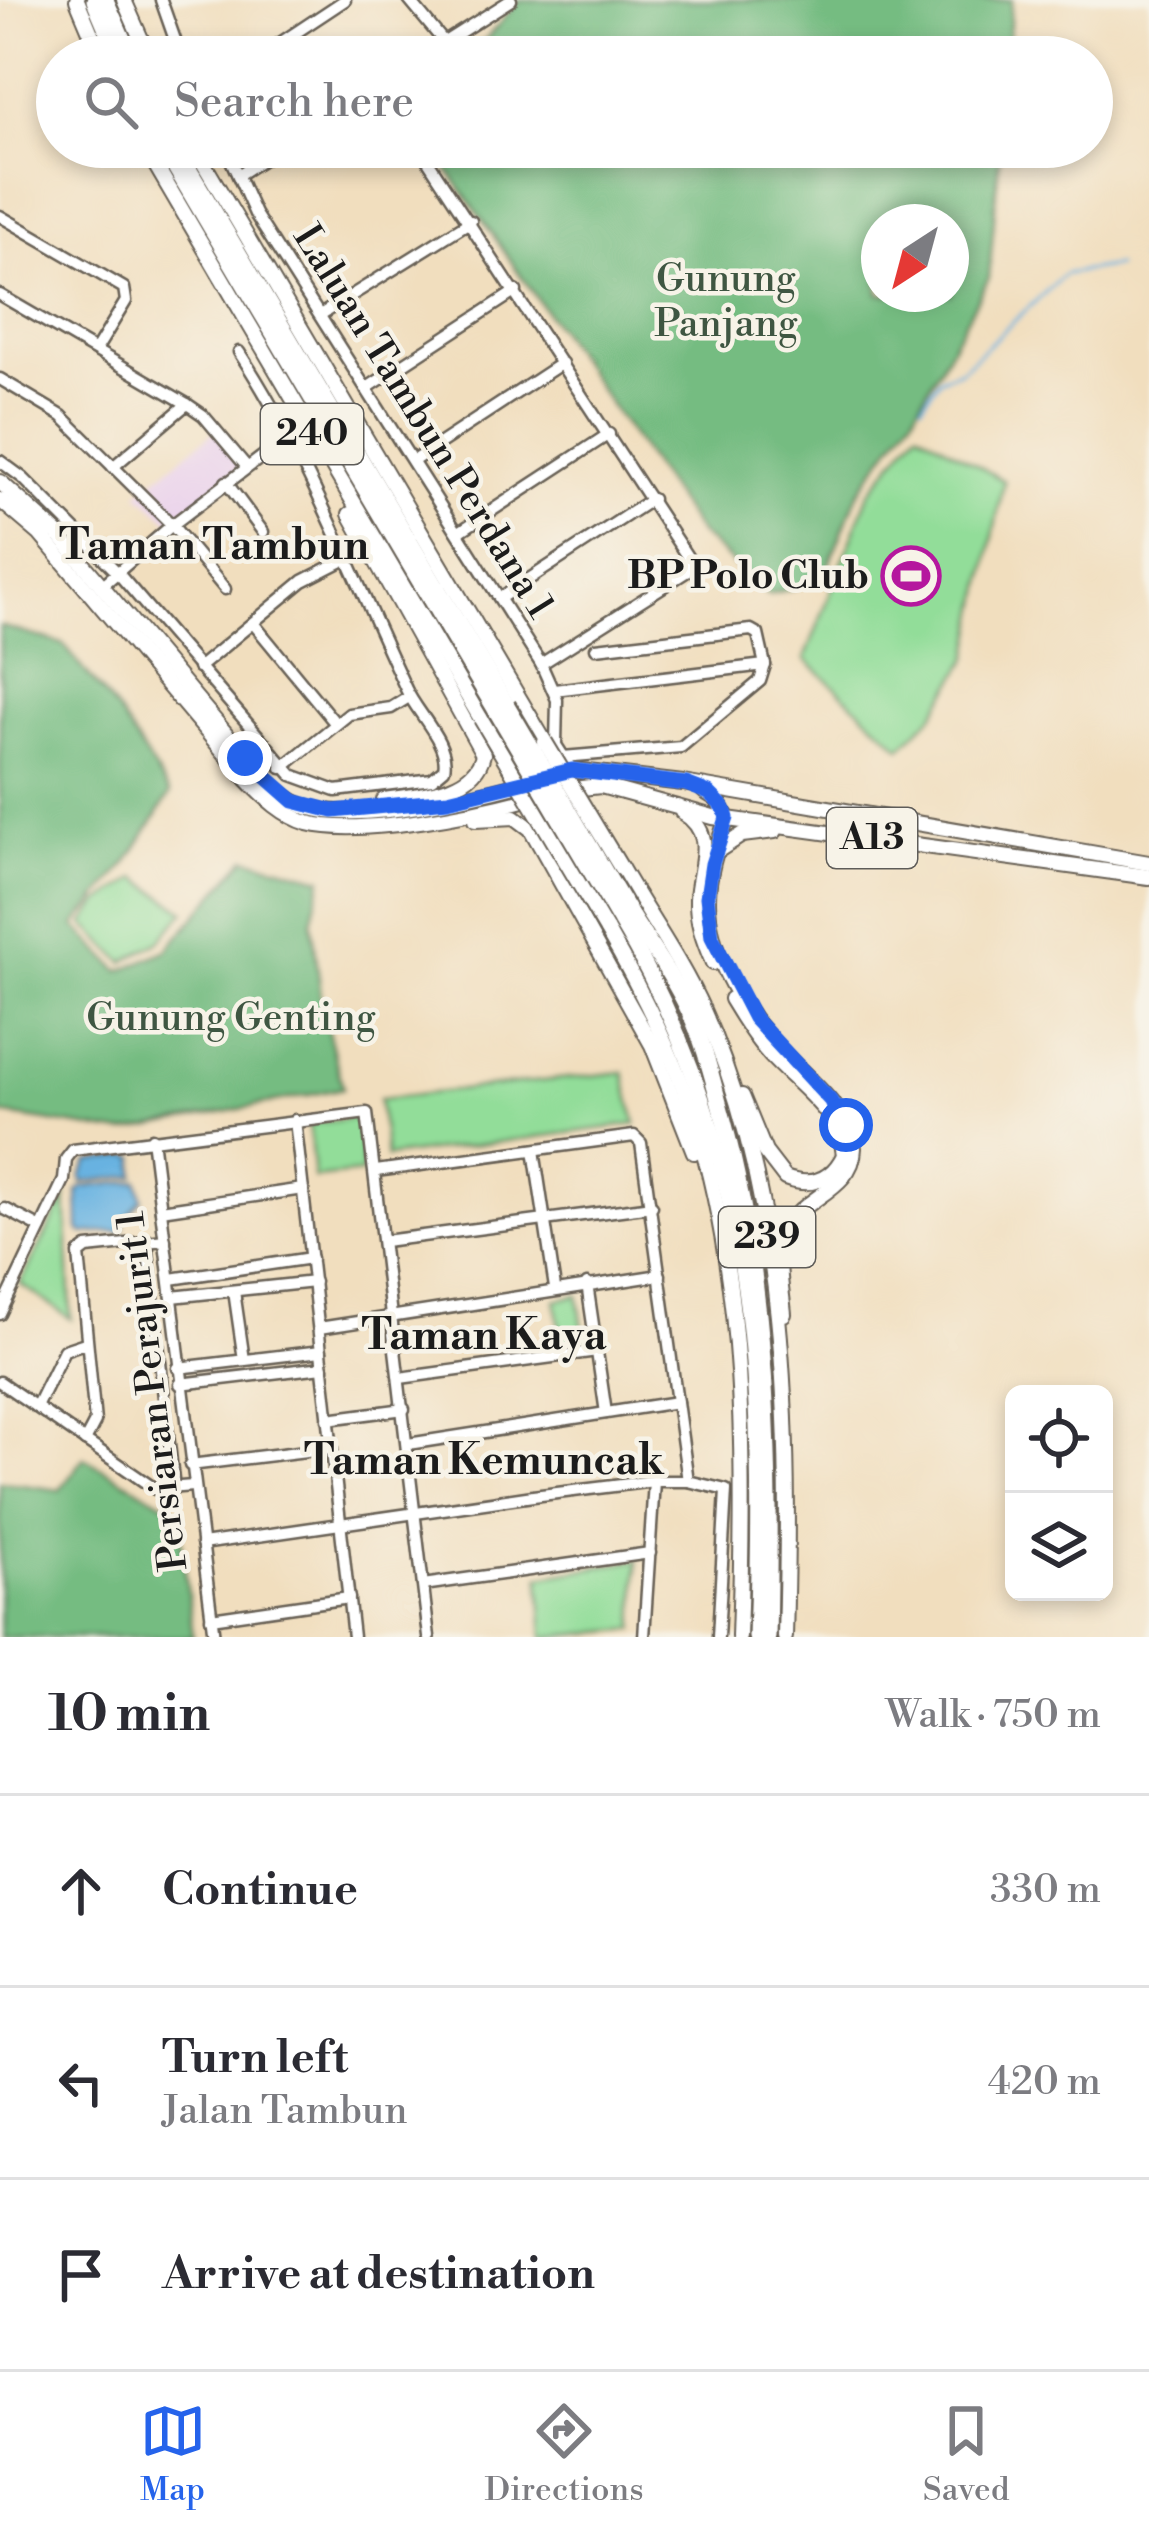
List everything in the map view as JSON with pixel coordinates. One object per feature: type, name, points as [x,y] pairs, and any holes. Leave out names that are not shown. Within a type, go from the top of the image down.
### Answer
[{"type":"highway","points":[[94,0],[109,36]]},
{"type":"highway","points":[[106,0],[122,36]]},
{"type":"highway","points":[[175,168],[619,922],[693,1066],[736,1218],[746,1295],[758,1485],[757,1637]]},
{"type":"highway","points":[[188,168],[495,712]]},
{"type":"highway","points":[[619,922],[690,1013],[708,1061],[742,1193],[765,1385],[769,1637]]},
{"type":"main road","points":[[76,0],[91,36]]},
{"type":"main road","points":[[124,0],[139,36]]},
{"type":"main road","name":"240","points":[[157,168],[274,369],[495,712],[619,922],[676,1070],[708,1170],[721,1230],[739,1416],[739,1637]]},
{"type":"main road","name":"239","points":[[206,168],[703,1010],[746,1133],[766,1229],[782,1385],[785,1637]]},
{"type":"main road","points":[[274,369],[281,393],[483,754],[478,767],[453,786],[333,811]]},
{"type":"main road","name":"A13","points":[[0,482],[59,535],[258,772],[294,801],[333,811],[431,803],[568,764],[1149,863]]},
{"type":"main road","name":"A13","points":[[0,500],[40,534],[269,802],[310,824],[438,818],[577,786],[622,790],[727,818],[1149,877]]},
{"type":"main road","points":[[685,783],[717,799],[727,818],[707,897],[720,957],[754,1018],[840,1114],[854,1148],[845,1175],[798,1212],[783,1237],[788,1363],[782,1385]]},
{"type":"main road","points":[[756,796],[748,799],[744,811],[771,824]]},
{"type":"main road","points":[[667,802],[690,817],[704,838],[699,923],[729,995],[765,1049],[823,1108],[841,1137],[844,1156],[829,1176],[813,1183],[794,1181],[770,1160],[703,1010]]},
{"type":"main road","points":[[438,818],[455,822],[514,817],[531,829],[652,1045],[721,1230]]},
{"type":"main road","points":[[716,853],[742,835],[828,830]]},
{"type":"main road","points":[[960,832],[1007,846],[1021,857],[1081,851]]},
{"type":"street","points":[[160,0],[173,36]]},
{"type":"street","points":[[291,36],[345,0]]},
{"type":"street","points":[[410,0],[439,36]]},
{"type":"street","points":[[454,36],[512,0]]},
{"type":"street","name":"Laluan Tambun Perdana 1","points":[[235,168],[255,214],[541,664],[557,700],[556,745],[568,764]]},
{"type":"street","points":[[238,175],[249,168]]},
{"type":"street","points":[[434,168],[652,499],[500,598]]},
{"type":"street","points":[[0,216],[124,288],[127,298],[96,350]]},
{"type":"street","points":[[320,315],[471,221]]},
{"type":"street","points":[[367,388],[516,291]]},
{"type":"street","points":[[0,296],[188,404],[246,466]]},
{"type":"street","points":[[0,461],[117,572],[282,768],[326,790],[370,790],[432,779],[444,770],[446,760],[410,697],[277,410],[239,352]]},
{"type":"street","points":[[412,461],[562,363]]},
{"type":"street","points":[[0,379],[62,416],[172,525],[225,590]]},
{"type":"street","points":[[113,467],[188,404]]},
{"type":"street","points":[[459,532],[609,434]]},
{"type":"street","points":[[103,585],[172,525],[288,437]]},
{"type":"street","points":[[226,482],[263,532]]},
{"type":"street","name":"Laluan Tambun Perdana 1","points":[[541,664],[686,572],[689,558],[652,499]]},
{"type":"street","points":[[198,668],[311,575],[344,560]]},
{"type":"street","points":[[253,623],[336,724]]},
{"type":"street","points":[[568,764],[681,747],[760,681],[765,665],[757,632],[751,630],[596,648]]},
{"type":"street","points":[[554,691],[765,665]]},
{"type":"street","points":[[282,768],[349,714],[392,708],[410,697]]},
{"type":"street","points":[[0,1314],[64,1180],[66,1159],[76,1149],[363,1112],[370,1117],[429,1637]]},
{"type":"street","points":[[295,1120],[353,1637]]},
{"type":"street","points":[[376,1171],[634,1136],[640,1143],[652,1206],[688,1481]]},
{"type":"street","name":"Persiaran Perajurit 1","points":[[152,1138],[214,1637]]},
{"type":"street","points":[[534,1150],[555,1288]]},
{"type":"street","points":[[161,1210],[303,1189]]},
{"type":"street","points":[[384,1241],[652,1206]]},
{"type":"street","points":[[5,1209],[40,1228]]},
{"type":"street","points":[[86,1441],[95,1422],[81,1251],[165,1240]]},
{"type":"street","name":"Persiaran Perajurit 1","points":[[147,1242],[174,1489]]},
{"type":"street","points":[[171,1279],[311,1258]]},
{"type":"street","points":[[319,1328],[660,1275]]},
{"type":"street","points":[[172,1297],[314,1282]]},
{"type":"street","points":[[586,1284],[606,1413]]},
{"type":"street","points":[[234,1291],[244,1360]]},
{"type":"street","points":[[36,1407],[64,1350],[85,1343]]},
{"type":"street","points":[[178,1368],[321,1351]]},
{"type":"street","points":[[400,1378],[597,1351]]},
{"type":"street","points":[[180,1384],[322,1367]]},
{"type":"street","points":[[0,1382],[156,1490],[194,1486]]},
{"type":"street","points":[[408,1444],[677,1402]]},
{"type":"street","points":[[328,1419],[404,1409]]},
{"type":"street","points":[[190,1465],[331,1448]]},
{"type":"street","points":[[643,1637],[654,1481]]},
{"type":"street","points":[[202,1544],[654,1481],[724,1487],[718,1637]]},
{"type":"street","points":[[423,1585],[650,1553]]},
{"type":"street","points":[[211,1618],[349,1598]]},
{"type":"shaded area","points":[[216,430],[246,468],[173,524],[138,493]]},
{"type":"green space","points":[[520,0],[1012,0],[1009,36],[488,36]]},
{"type":"green space","name":"Gunung Panjang","points":[[447,168],[998,168],[989,278],[914,414],[858,493],[823,579],[768,595],[699,533]]},
{"type":"green space","name":"BP Polo Club","points":[[918,430],[1004,481],[969,658],[933,715],[901,747],[805,659],[869,493]]},
{"type":"green space","name":"Gunung Genting","points":[[0,626],[63,644],[117,711],[170,794],[127,863],[75,926],[120,971],[167,950],[246,858],[322,878],[312,921],[323,1012],[343,1088],[123,1133],[0,1114]]},
{"type":"green space","points":[[137,878],[185,911],[160,941],[124,962],[84,924],[98,904]]},
{"type":"green space","points":[[624,1072],[636,1124],[386,1157],[379,1099]]},
{"type":"green space","points":[[360,1117],[362,1173],[314,1178],[309,1124]]},
{"type":"green space","points":[[66,1196],[71,1319],[20,1284]]},
{"type":"green space","points":[[578,1295],[585,1343],[562,1344],[556,1300]]},
{"type":"green space","points":[[84,1458],[178,1511],[193,1637],[0,1637],[0,1482],[60,1490]]},
{"type":"green space","points":[[638,1560],[635,1629],[544,1637],[540,1577]]},
{"type":"water","points":[[136,1157],[135,1176],[82,1182],[89,1161]]},
{"type":"water","points":[[138,1181],[142,1199],[125,1219],[123,1231],[83,1234],[79,1230],[78,1191],[82,1187]]},
{"type":"waterway","points":[[1140,259],[1149,256]]},
{"type":"waterway","points":[[922,405],[940,378],[961,370],[1065,274],[1116,266]]},
{"type":"place","name":"BP Polo Club","points":[[911,576]]},
{"type":"district","name":"Taman Tambun","points":[[214,546]]},
{"type":"district","name":"Taman Kaya","points":[[484,1336]]},
{"type":"district","name":"Taman Kemuncak","points":[[484,1461]]},
{"type":"route","points":[[245,758],[294,801],[333,811],[414,806],[572,770],[686,784],[709,793],[727,818],[707,897],[712,937],[754,1018],[830,1100],[846,1125]]}]
